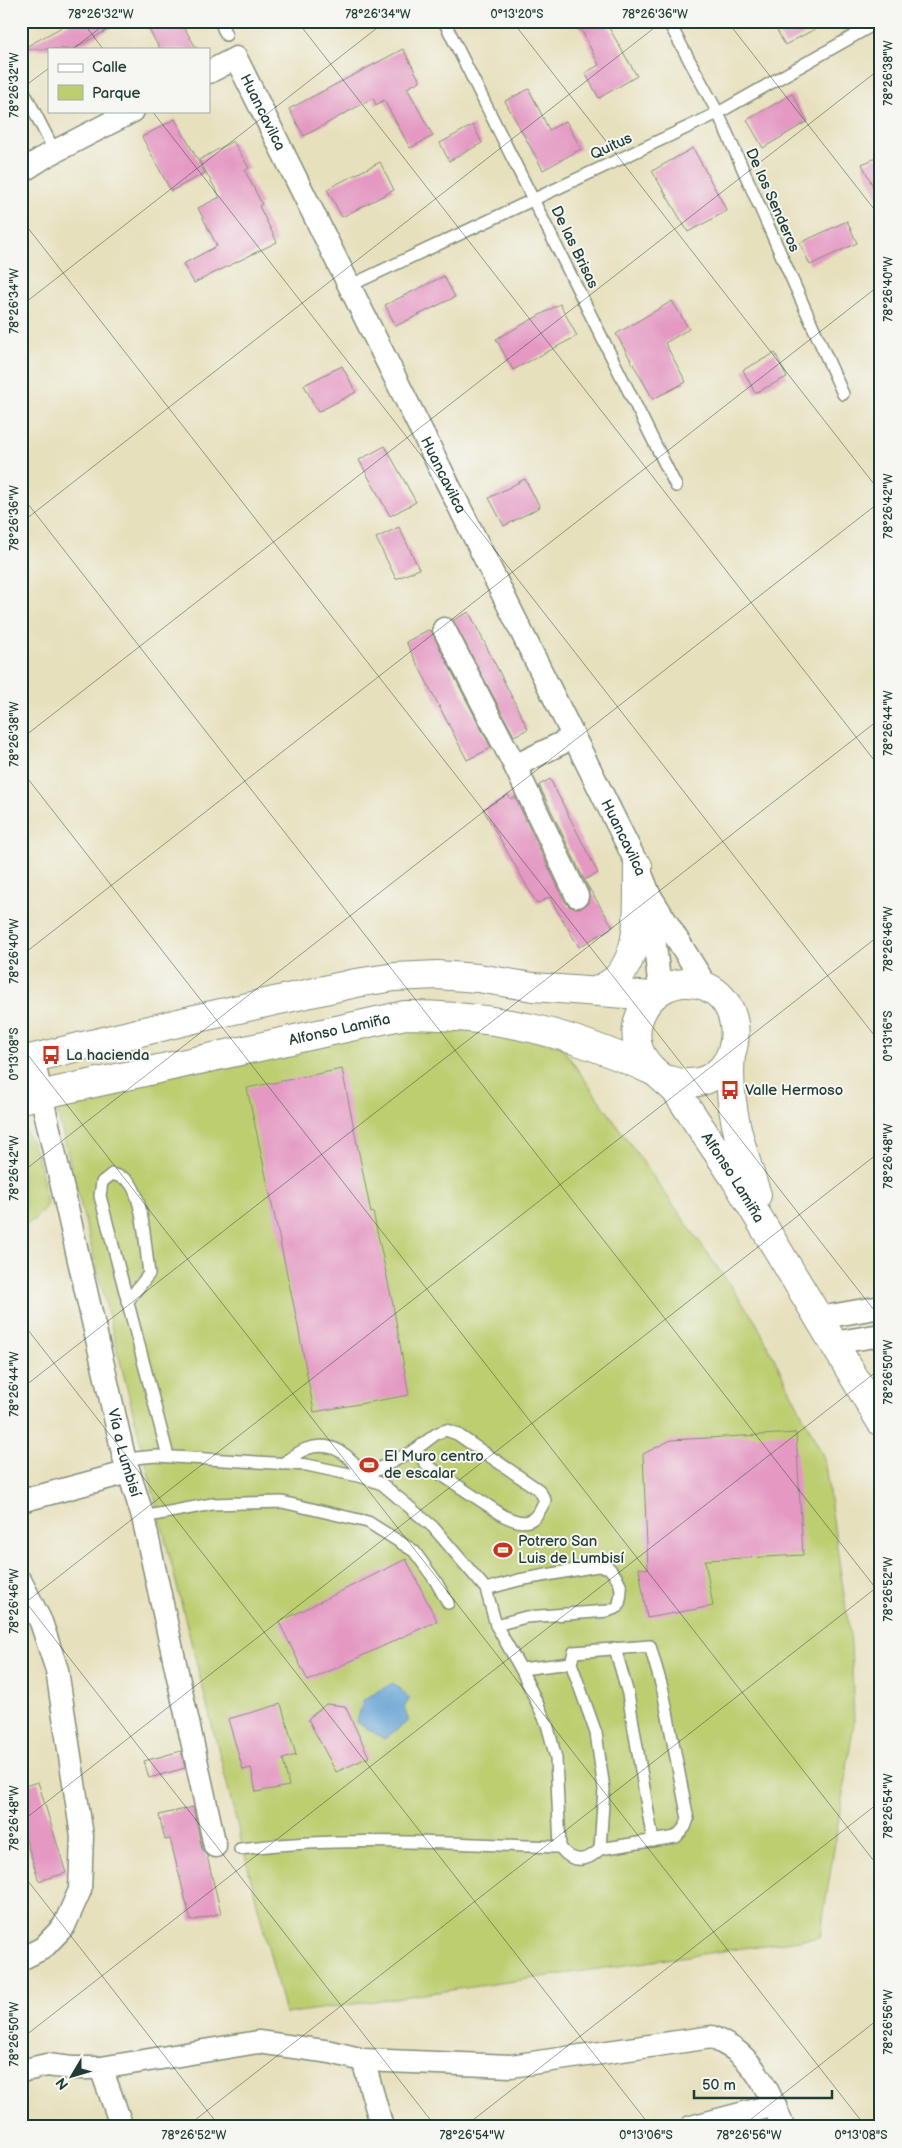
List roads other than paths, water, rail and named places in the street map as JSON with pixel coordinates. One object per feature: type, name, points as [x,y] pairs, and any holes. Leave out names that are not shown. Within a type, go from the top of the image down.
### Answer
[{"type":"street","name":"Huancavilca","points":[[210,71],[236,58],[638,866],[649,894],[708,989]]},
{"type":"street","points":[[21,172],[131,112]]},
{"type":"street","points":[[444,629],[515,766],[577,896]]},
{"type":"street","points":[[515,766],[574,737]]},
{"type":"street","points":[[596,991],[616,979],[626,964],[636,934],[638,866]]},
{"type":"street","name":"Huancavilca","points":[[649,894],[654,920],[656,994]]},
{"type":"street","points":[[27,1060],[356,983],[395,977],[436,975],[478,978],[533,987],[596,991],[656,994],[684,983],[708,989],[724,1000],[733,1018],[736,1036],[731,1055],[720,1071],[703,1080],[684,1084],[660,1076],[641,1055],[636,1035],[640,1014],[656,994]]},
{"type":"street","name":"Alfonso Lamiña","points":[[32,1097],[405,1015],[456,1015],[534,1028],[617,1055],[660,1076],[734,1177],[881,1422]]},
{"type":"street","name":"Alfonso Lamiña","points":[[731,1055],[730,1090],[744,1156],[760,1204],[796,1280]]},
{"type":"street","name":"Vía a Lumbisí","points":[[27,1060],[32,1097],[127,1466],[143,1517],[215,1846]]},
{"type":"street","points":[[819,1318],[881,1307]]},
{"type":"street","points":[[833,1343],[881,1335]]},
{"type":"street","points":[[23,1500],[127,1466]]},
{"type":"street","points":[[21,1582],[41,1622],[57,1670],[82,1836],[80,1890],[64,1926],[43,1948],[21,1959]]},
{"type":"street","points":[[21,2071],[46,2065],[72,2068],[101,2068],[258,2042],[331,2052],[363,2060],[511,2066],[712,2037],[738,2053],[750,2065],[775,2105],[783,2127]]},
{"type":"street","points":[[363,2060],[382,2127]]},
{"type":"street","points":[[101,2068],[122,2127]]},
{"type":"street","points":[[692,2127],[775,2105]]},
{"type":"lane","points":[[220,21],[226,35]]},
{"type":"lane","name":"De las Brisas","points":[[444,21],[534,198],[676,486]]},
{"type":"lane","name":"De los Senderos","points":[[668,21],[718,112],[843,394]]},
{"type":"lane","name":"Quitus","points":[[349,286],[718,112],[878,25]]},
{"type":"lane","points":[[21,86],[55,152]]},
{"type":"lane","points":[[128,1302],[149,1274],[138,1201],[134,1189],[127,1180],[112,1174],[102,1182],[100,1196],[168,1456]]},
{"type":"lane","points":[[363,1477],[415,1450],[436,1434],[446,1430],[457,1434],[539,1490],[545,1500],[539,1513],[533,1520],[516,1522],[428,1466],[415,1450]]},
{"type":"lane","points":[[282,1464],[306,1449],[328,1446],[346,1455],[356,1463],[363,1477]]},
{"type":"lane","points":[[127,1466],[168,1456],[307,1466],[363,1477],[382,1484],[433,1527],[486,1589],[496,1625],[521,1670],[546,1724],[556,1758],[560,1847],[565,1854],[581,1861],[590,1858],[600,1849],[676,1837],[685,1828],[688,1819],[663,1691],[650,1646],[574,1652],[571,1663],[596,1733],[604,1789],[600,1849]]},
{"type":"lane","points":[[143,1517],[212,1504],[282,1502],[368,1522],[414,1551],[435,1580],[448,1603]]},
{"type":"lane","points":[[486,1589],[519,1580],[597,1566],[608,1567],[618,1579],[622,1594],[618,1607],[608,1610],[526,1617],[496,1625]]},
{"type":"lane","points":[[615,1648],[628,1694],[653,1841]]},
{"type":"lane","points":[[521,1670],[571,1663]]},
{"type":"lane","points":[[240,1848],[290,1842],[398,1842],[560,1847]]},
{"type":"water","points":[[393,1683],[410,1698],[404,1708],[409,1721],[384,1739],[357,1722],[363,1700]]},
{"type":"place","name":"La hacienda","points":[[51,1055]]},
{"type":"place","name":"Valle Hermoso","points":[[730,1090]]},
{"type":"place","name":"El Muro centro de escalar","points":[[369,1465]]},
{"type":"place","name":"Potrero San Luis de Lumbisí","points":[[503,1550]]}]
